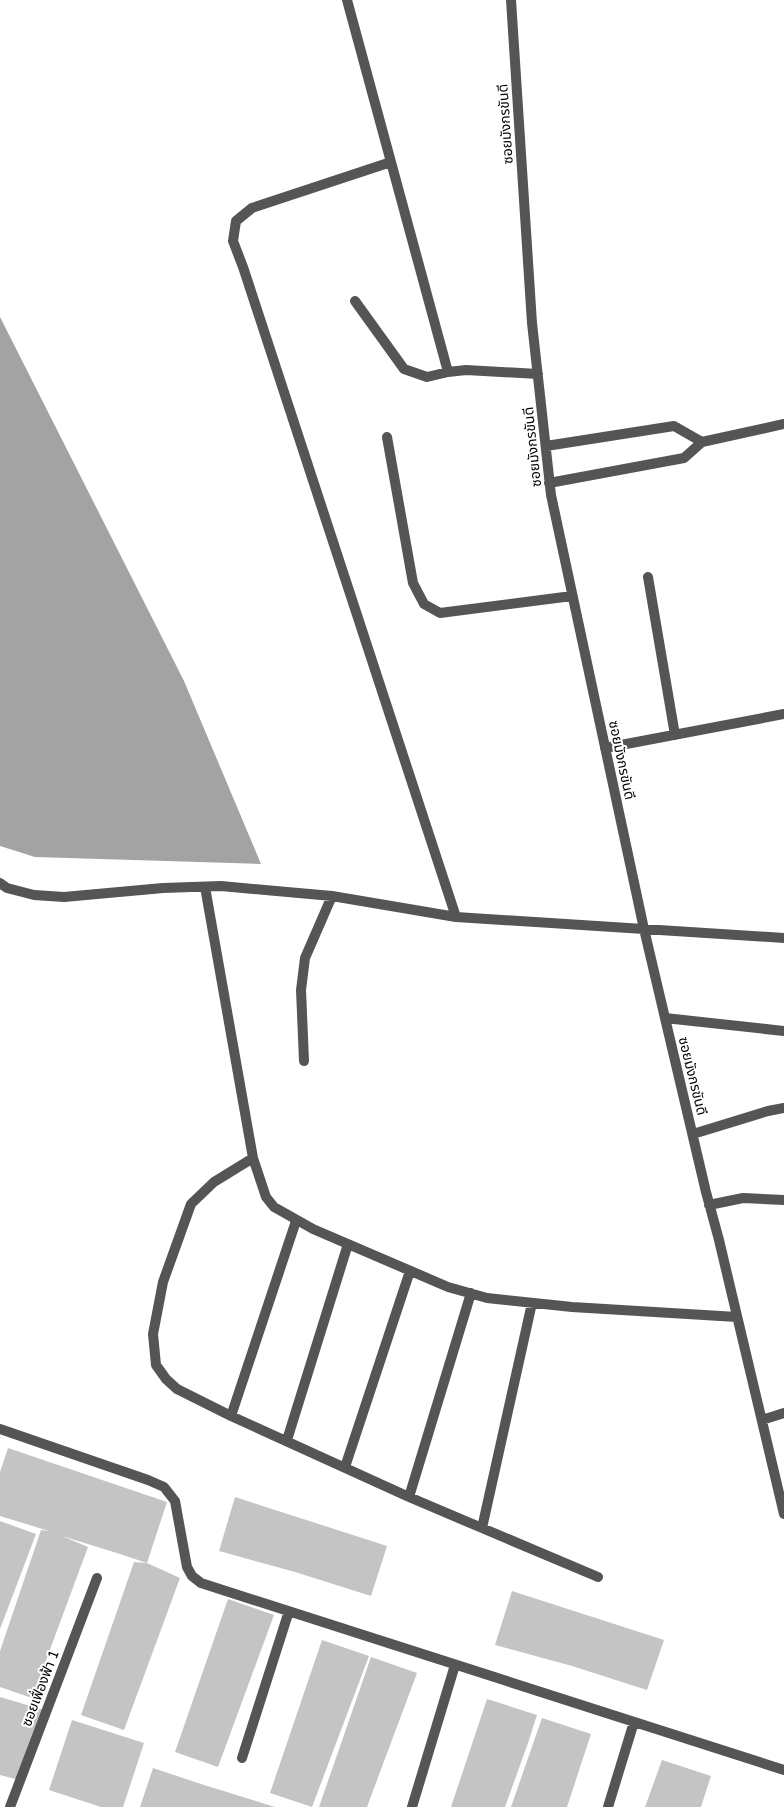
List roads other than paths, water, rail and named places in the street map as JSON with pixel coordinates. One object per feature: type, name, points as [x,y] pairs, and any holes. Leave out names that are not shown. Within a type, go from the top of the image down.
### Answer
[{"type":"street","points":[[347,0],[448,372]]},
{"type":"street","name":"ซอยมังกรขันดี","points":[[511,0],[532,323],[549,483],[644,929],[784,1514]]},
{"type":"street","points":[[391,162],[252,208],[236,221],[233,240],[244,267],[456,917]]},
{"type":"street","points":[[355,301],[404,369],[427,377],[448,372],[466,370],[538,374]]},
{"type":"street","points":[[549,483],[684,458],[702,442],[784,424]]},
{"type":"street","points":[[546,446],[674,426],[702,442]]},
{"type":"street","points":[[387,437],[413,583],[424,604],[440,613],[572,596]]},
{"type":"street","points":[[648,577],[675,735]]},
{"type":"street","points":[[605,748],[784,714]]},
{"type":"street","points":[[0,883],[7,888],[34,895],[64,897],[163,888],[221,886],[332,896],[456,917],[784,938]]},
{"type":"street","points":[[205,887],[253,1158],[266,1197],[274,1207],[296,1221],[410,1271],[448,1287],[487,1298],[572,1307],[737,1317]]},
{"type":"street","points":[[304,1061],[301,990],[305,958],[332,896]]},
{"type":"street","points":[[665,1018],[784,1031]]},
{"type":"street","points":[[693,1134],[768,1111],[784,1108]]},
{"type":"street","points":[[253,1158],[214,1182],[191,1204],[163,1282],[153,1334],[156,1365],[166,1379],[177,1389],[231,1416],[287,1440],[409,1497],[598,1577]]},
{"type":"street","points":[[709,1205],[743,1198],[784,1200]]},
{"type":"street","points":[[231,1416],[296,1221]]},
{"type":"street","points":[[287,1440],[348,1244]]},
{"type":"street","points":[[345,1467],[410,1271]]},
{"type":"street","points":[[409,1497],[471,1293]]},
{"type":"street","points":[[482,1528],[532,1303]]},
{"type":"street","points":[[762,1420],[784,1413]]},
{"type":"street","points":[[0,1429],[148,1480],[164,1487],[175,1501],[187,1567],[192,1576],[201,1583],[784,1770]]},
{"type":"street","name":"ซอยเฟื่องฟ้า 1","points":[[10,1807],[97,1578]]},
{"type":"street","points":[[242,1758],[289,1611]]},
{"type":"street","points":[[412,1807],[455,1665]]},
{"type":"street","points":[[608,1807],[634,1722]]}]
